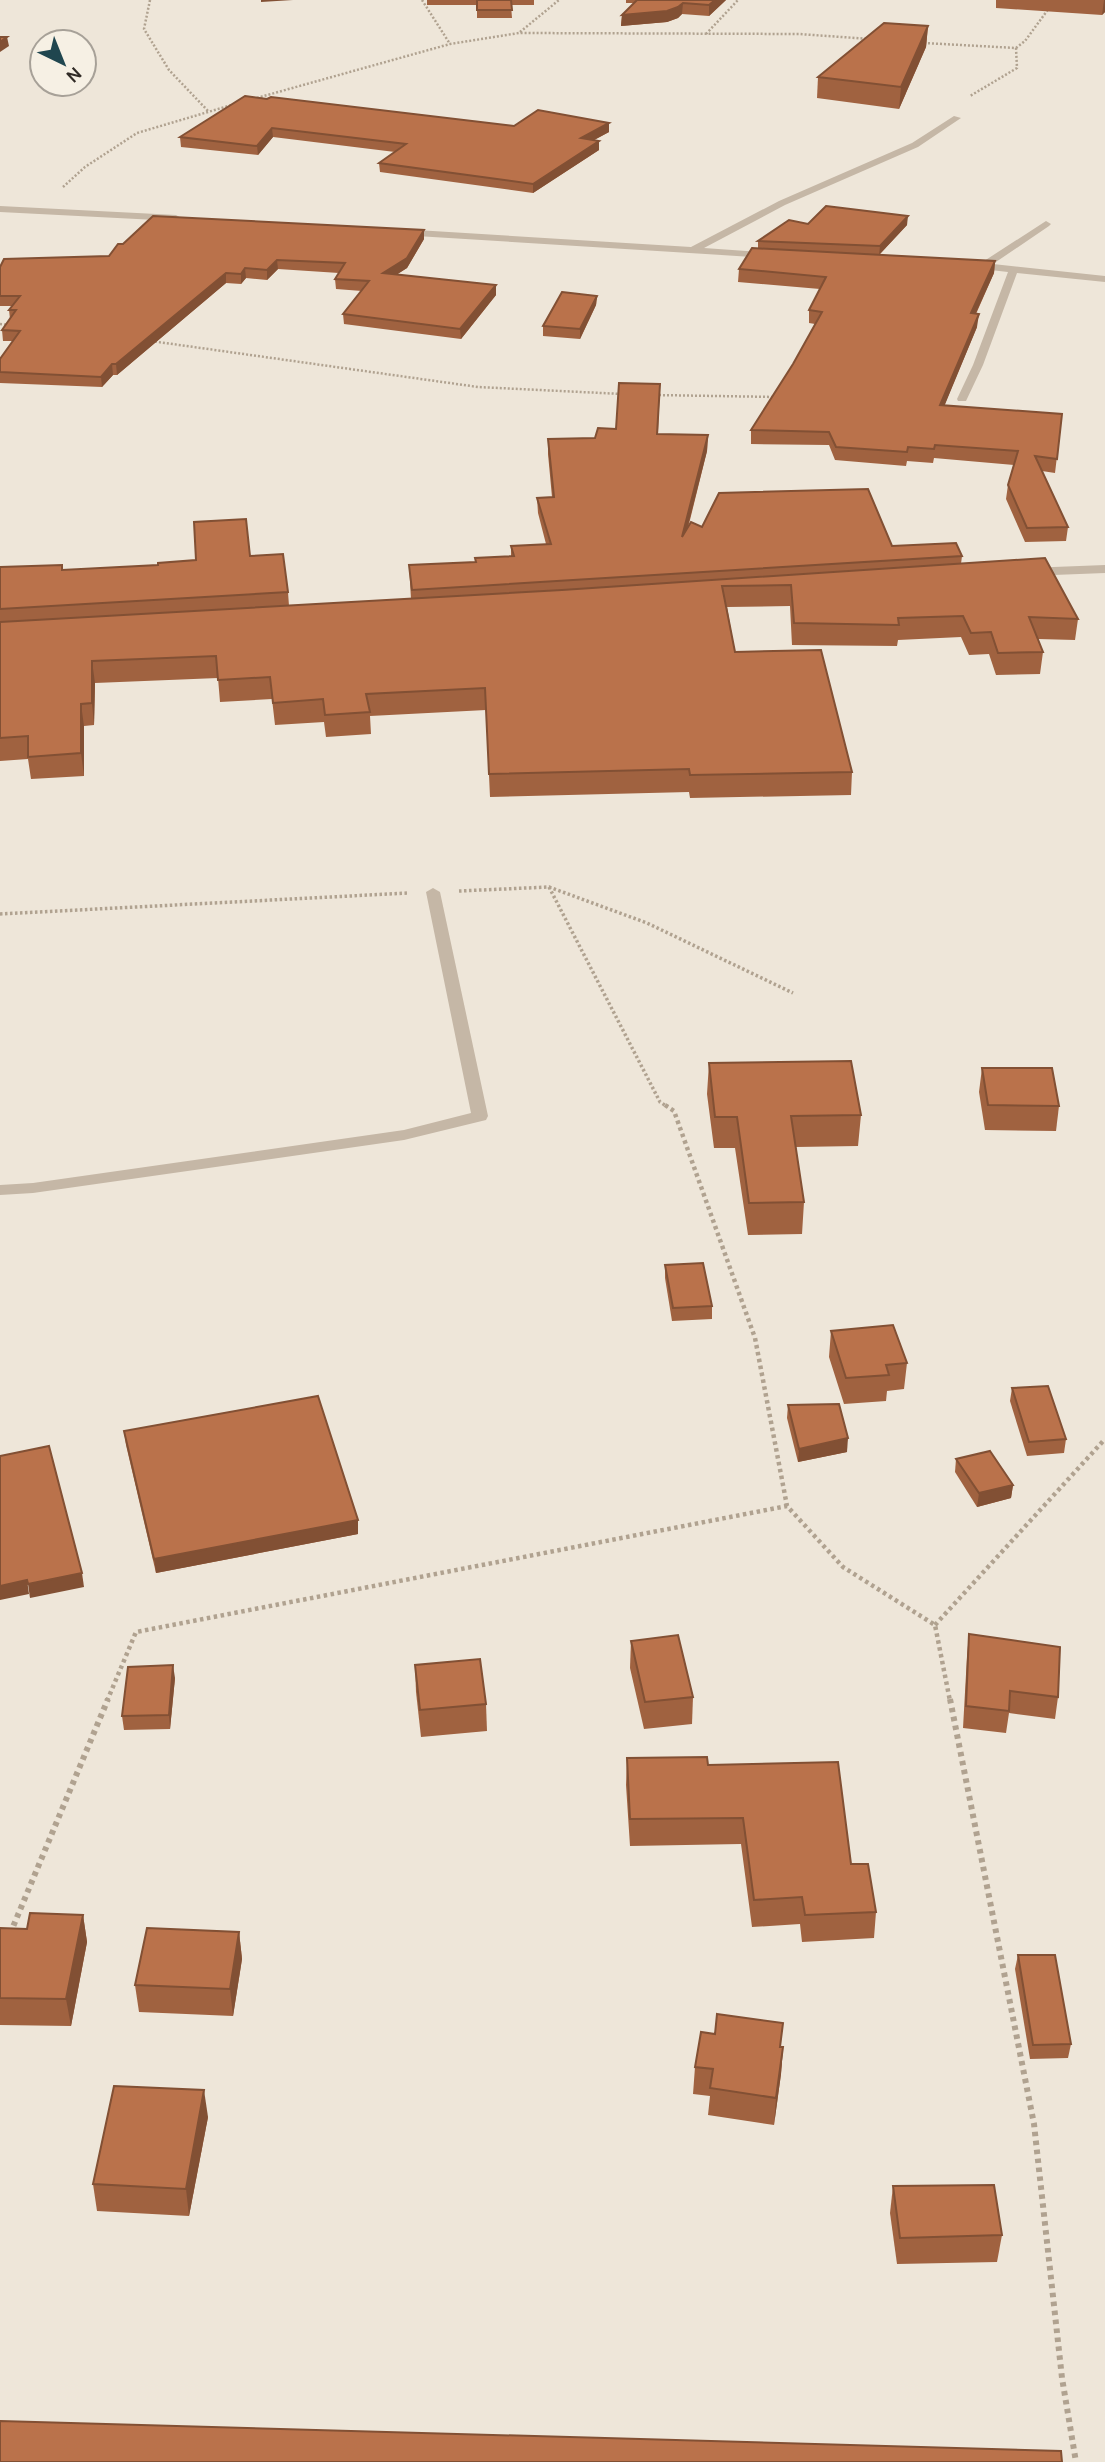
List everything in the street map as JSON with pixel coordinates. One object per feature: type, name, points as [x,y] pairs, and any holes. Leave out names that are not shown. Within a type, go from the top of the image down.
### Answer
[{"type":"street","points":[[690,252],[782,203],[915,145],[957,118]]},
{"type":"street","points":[[0,209],[183,219]]},
{"type":"street","points":[[985,265],[1046,224]]},
{"type":"street","points":[[383,231],[690,252],[780,255]]},
{"type":"street","points":[[958,264],[1105,279]]},
{"type":"street","points":[[962,399],[978,365],[1014,268]]},
{"type":"street","points":[[1015,573],[1105,569]]},
{"type":"street","points":[[0,1190],[33,1188],[404,1135],[480,1116],[433,892]]},
{"type":"path","points":[[150,0],[144,29],[169,70],[209,112]]},
{"type":"path","points":[[422,0],[450,44]]},
{"type":"path","points":[[519,33],[559,0]]},
{"type":"path","points":[[705,35],[738,0]]},
{"type":"path","points":[[923,43],[1016,48],[1026,41],[1055,0]]},
{"type":"path","points":[[248,101],[450,44],[519,33],[799,34],[870,39]]},
{"type":"path","points":[[970,96],[1017,68],[1016,48]]},
{"type":"path","points":[[33,211],[85,167],[137,133],[235,104]]},
{"type":"path","points":[[0,324],[17,326]]},
{"type":"path","points":[[142,340],[478,387],[625,394]]},
{"type":"path","points":[[652,395],[787,397]]},
{"type":"path","points":[[549,887],[660,1102],[674,1111],[755,1338],[787,1506],[842,1567],[935,1625],[1034,2124],[1062,2378],[1076,2462]]},
{"type":"path","points":[[0,914],[549,887],[647,923],[793,993]]},
{"type":"path","points":[[935,1625],[1105,1439]]},
{"type":"path","points":[[5,1946],[136,1632],[787,1506]]},
{"type":"building","points":[[477,0],[511,0],[512,10],[477,10]]},
{"type":"building","points":[[637,0],[715,0],[709,5],[683,3],[667,11],[622,15]]},
{"type":"building","points":[[884,23],[928,26],[901,87],[818,77]]},
{"type":"building","points":[[245,96],[514,126],[538,110],[609,123],[581,138],[599,141],[533,184],[379,163],[406,144],[272,128],[257,146],[180,137]]},
{"type":"building","points":[[826,206],[908,216],[880,246],[758,241],[789,220],[808,224]]},
{"type":"building","points":[[153,216],[424,230],[407,258],[383,273],[496,285],[460,329],[343,314],[369,281],[335,279],[345,263],[277,260],[267,270],[245,268],[241,274],[226,273],[116,364],[112,364],[101,377],[0,372],[0,359],[20,331],[2,330],[16,310],[9,310],[20,296],[0,296],[0,267],[4,259],[109,256],[118,244],[123,244]]},
{"type":"building","points":[[752,248],[995,261],[971,313],[979,314],[940,405],[1062,414],[1057,459],[1035,456],[1068,527],[1027,528],[1008,485],[1018,451],[935,445],[934,449],[908,447],[907,452],[836,447],[829,432],[751,430],[822,312],[809,310],[826,277],[739,269]]},
{"type":"building","points":[[562,292],[597,296],[580,329],[543,326]]},
{"type":"building","points":[[619,383],[660,384],[657,434],[708,435],[682,537],[691,522],[702,527],[719,493],[868,489],[892,546],[956,543],[962,556],[412,590],[409,565],[476,562],[475,558],[514,556],[511,546],[551,544],[537,498],[554,497],[548,439],[595,438],[598,428],[616,429]]},
{"type":"building","points":[[246,519],[250,556],[283,554],[288,592],[0,609],[0,567],[62,565],[62,570],[158,565],[196,560],[194,522]]},
{"type":"building","points":[[1045,558],[1078,619],[1029,617],[1043,652],[998,653],[991,632],[971,633],[963,616],[898,618],[899,625],[794,623],[791,585],[722,586],[735,652],[821,650],[852,772],[690,775],[689,769],[489,774],[485,688],[366,694],[370,712],[325,715],[323,699],[273,703],[270,677],[218,680],[216,656],[92,661],[92,703],[81,704],[81,753],[28,757],[28,736],[0,738],[0,622],[562,590]]},
{"type":"building","points":[[851,1061],[861,1115],[791,1116],[804,1202],[749,1203],[737,1117],[715,1117],[709,1063]]},
{"type":"building","points":[[982,1068],[1052,1068],[1059,1106],[988,1105]]},
{"type":"building","points":[[703,1263],[712,1306],[673,1308],[665,1265]]},
{"type":"building","points":[[893,1325],[907,1363],[886,1365],[889,1375],[846,1378],[831,1331]]},
{"type":"building","points":[[1048,1386],[1066,1439],[1029,1442],[1012,1388]]},
{"type":"building","points":[[318,1396],[358,1520],[154,1559],[124,1431]]},
{"type":"building","points":[[839,1404],[848,1438],[799,1449],[788,1405]]},
{"type":"building","points":[[49,1446],[82,1573],[28,1584],[27,1580],[0,1586],[0,1456]]},
{"type":"building","points":[[990,1451],[1013,1485],[979,1493],[956,1459]]},
{"type":"building","points":[[969,1634],[1060,1647],[1058,1697],[1010,1691],[1009,1711],[966,1706]]},
{"type":"building","points":[[678,1635],[693,1697],[645,1702],[631,1641]]},
{"type":"building","points":[[480,1659],[486,1704],[420,1710],[415,1665]]},
{"type":"building","points":[[173,1665],[169,1715],[122,1716],[128,1667]]},
{"type":"building","points":[[707,1757],[708,1765],[838,1762],[851,1864],[868,1864],[876,1912],[805,1915],[802,1897],[754,1900],[743,1818],[630,1819],[627,1758]]},
{"type":"building","points":[[30,1913],[83,1915],[66,1999],[0,1998],[0,1928],[27,1929]]},
{"type":"building","points":[[147,1928],[239,1932],[230,1989],[135,1985]]},
{"type":"building","points":[[1018,1955],[1055,1955],[1071,2044],[1033,2045]]},
{"type":"building","points":[[717,2014],[783,2023],[780,2047],[783,2047],[776,2098],[710,2088],[713,2069],[695,2067],[701,2032],[715,2034]]},
{"type":"building","points":[[114,2086],[204,2090],[186,2189],[93,2184]]},
{"type":"building","points":[[994,2185],[1002,2235],[900,2238],[893,2186]]},
{"type":"building","points":[[0,2421],[1061,2451],[1062,2462],[0,2462]]}]
